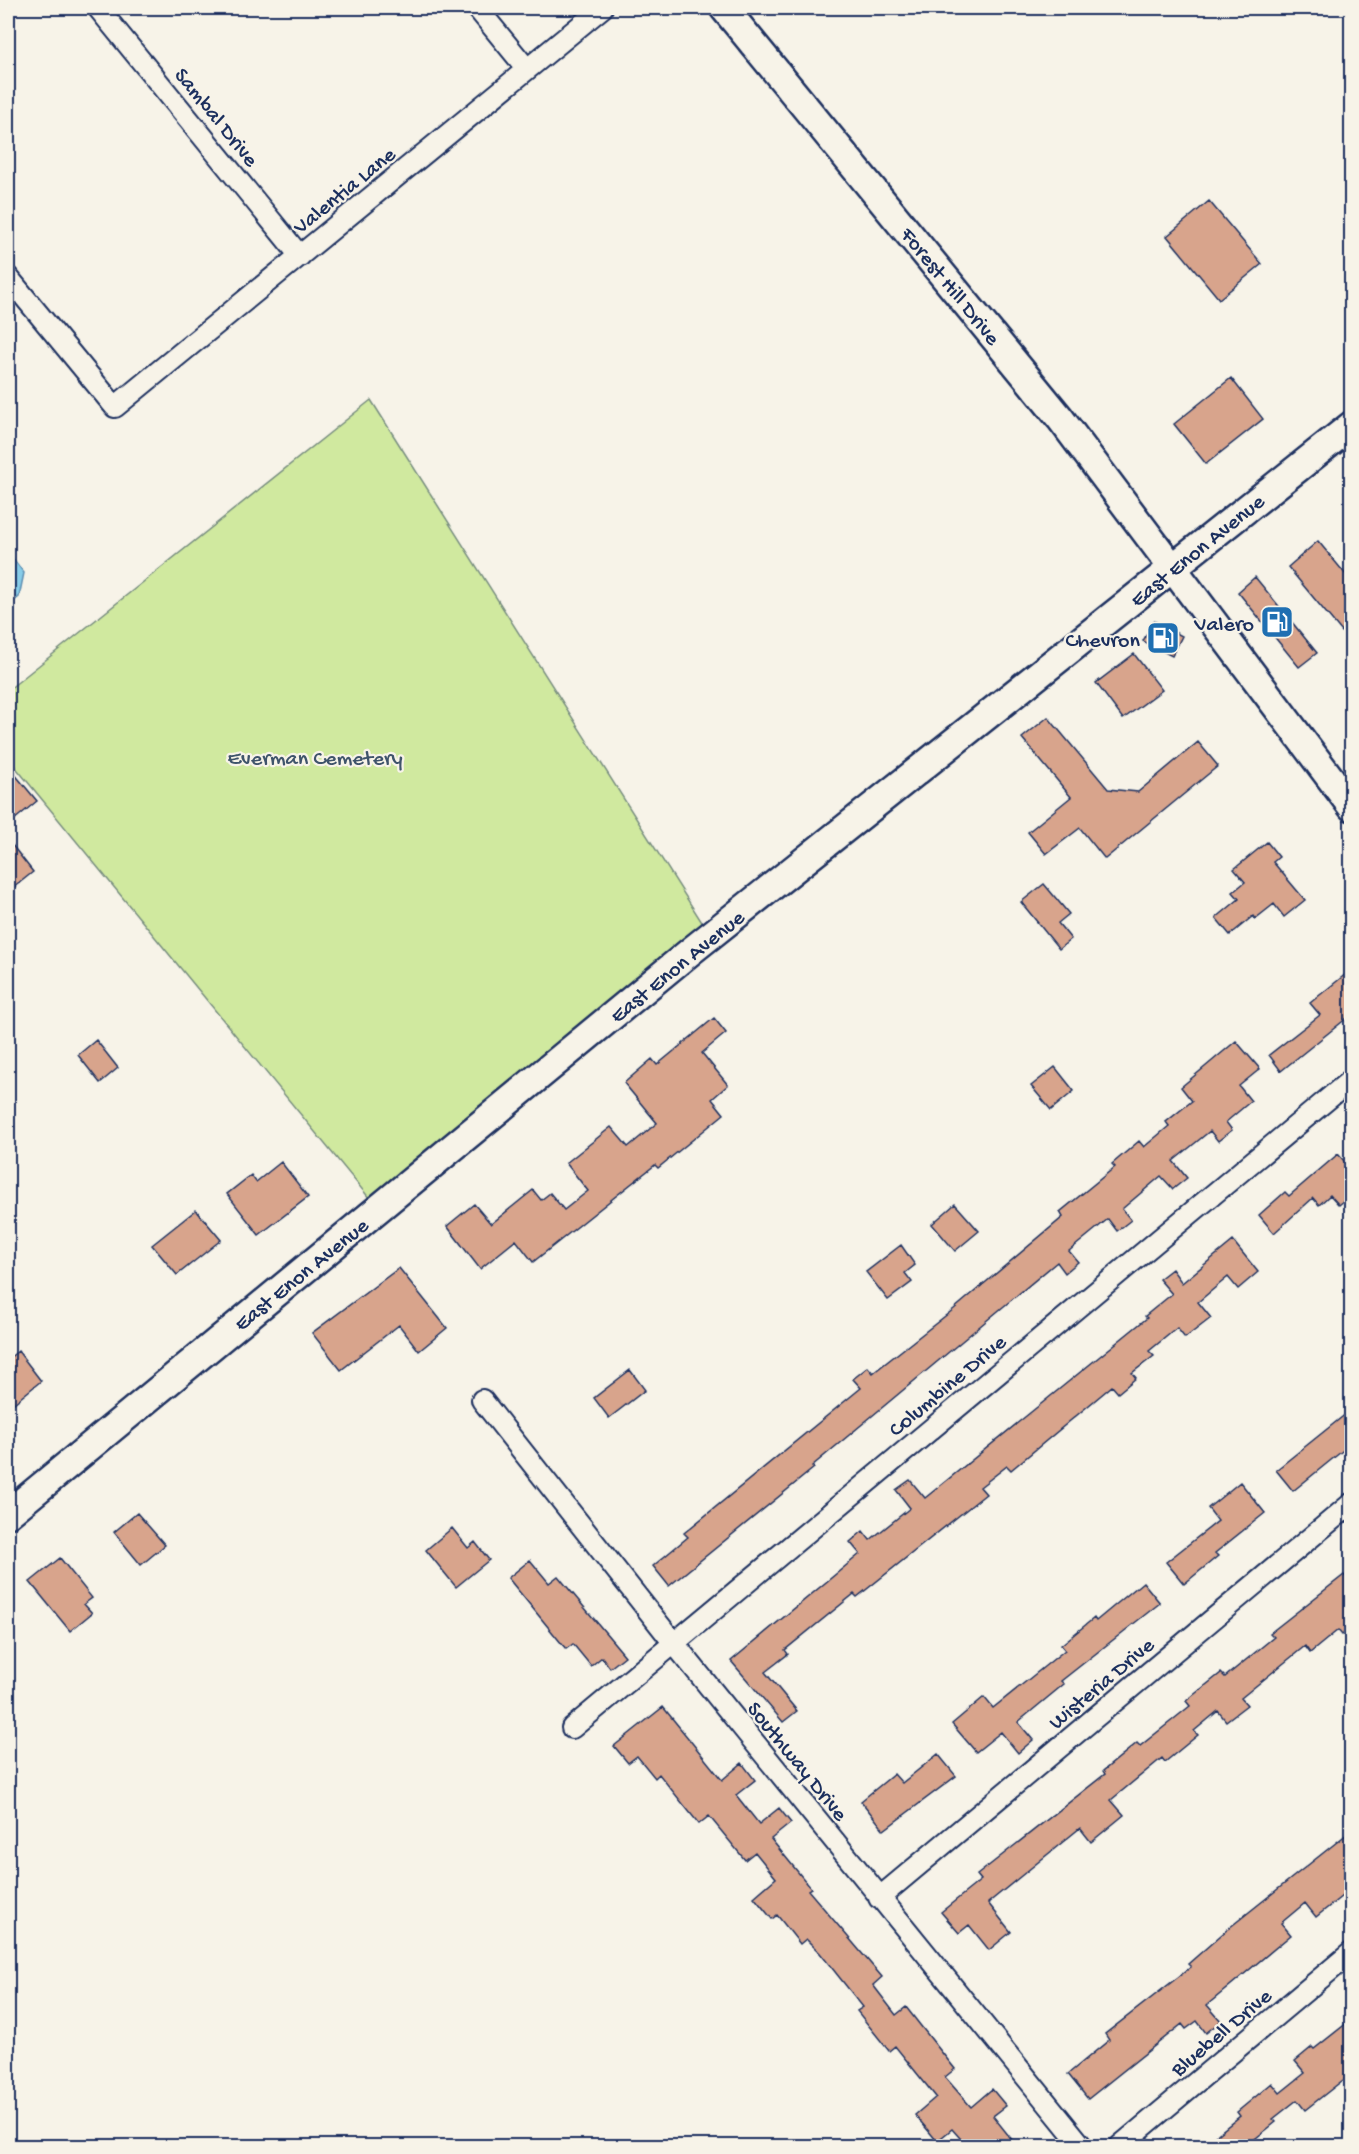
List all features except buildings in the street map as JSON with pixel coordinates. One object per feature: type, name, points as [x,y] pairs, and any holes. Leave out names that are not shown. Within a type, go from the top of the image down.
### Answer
[{"type":"street","name":"Sambal Drive","points":[[98,8],[300,256]]},
{"type":"street","points":[[477,8],[527,69]]},
{"type":"street","name":"Valentia Lane","points":[[8,277],[115,408],[602,8]]},
{"type":"street","name":"Forest Hill Drive","points":[[724,8],[1060,418],[1174,567],[1294,734],[1352,807]]},
{"type":"street","name":"East Enon Avenue","points":[[8,1514],[691,951],[1352,425]]},
{"type":"street","name":"Columbine Drive","points":[[572,1728],[1352,1078]]},
{"type":"street","name":"Southway Drive","points":[[482,1400],[673,1642],[1082,2146]]},
{"type":"street","name":"Wisteria Drive","points":[[879,1898],[1352,1503]]},
{"type":"street","name":"Bluebell Drive","points":[[1120,2146],[1352,1952]]},
{"type":"green space","name":"Everman Cemetery","points":[[371,400],[705,927],[370,1199],[8,758],[8,690]]},
{"type":"water","points":[[8,552],[24,573],[19,597],[8,606]]},
{"type":"place","name":"Valero","points":[[1277,622]]},
{"type":"place","name":"Chevron","points":[[1163,638]]}]
